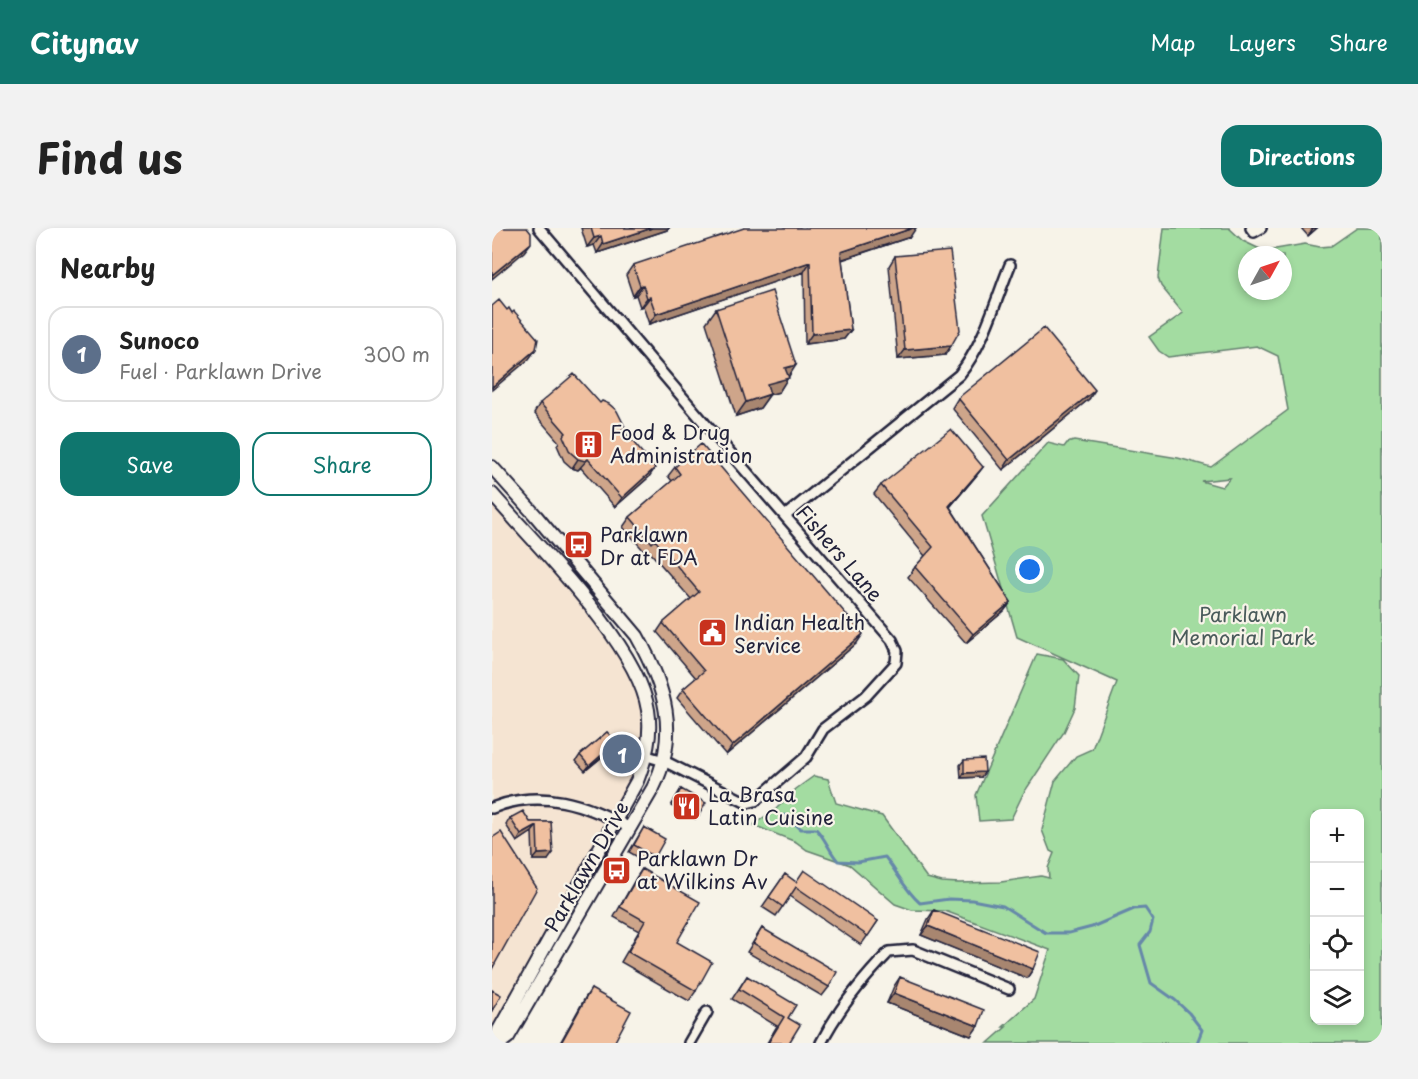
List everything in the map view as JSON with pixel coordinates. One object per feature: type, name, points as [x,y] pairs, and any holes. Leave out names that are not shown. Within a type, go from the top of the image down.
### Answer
[{"type":"main road","name":"Parklawn Drive","points":[[492,466],[544,524],[637,636],[660,683],[666,708],[667,734],[664,761],[656,783],[508,1037],[498,1043]]},
{"type":"main road","name":"Parklawn Drive","points":[[492,494],[597,615],[638,676],[649,712],[647,756],[638,781],[499,1030],[498,1043]]},
{"type":"street","name":"Fishers Lane","points":[[539,228],[892,640],[897,651],[896,663],[866,696],[823,729],[806,757],[755,801],[747,803],[664,761],[647,756]]},
{"type":"street","points":[[1251,228],[1254,232],[1261,228]]},
{"type":"street","points":[[784,516],[959,375],[980,340],[1010,265]]},
{"type":"street","points":[[492,808],[505,803],[544,798],[572,802],[630,828]]},
{"type":"street","points":[[821,1043],[832,1020],[865,977],[889,952],[913,950],[1009,989]]},
{"type":"street","points":[[688,1043],[706,1012]]},
{"type":"shaded area","points":[[492,494],[597,615],[645,695],[647,756],[492,1043]]},
{"type":"green space","name":"Parklawn Memorial Park","points":[[1164,228],[1229,228],[1243,241],[1254,246],[1238,246],[1238,300],[1292,300],[1292,246],[1305,244],[1320,247],[1331,246],[1357,228],[1382,228],[1382,1043],[988,1043],[1034,999],[1050,950],[945,911],[912,910],[895,904],[850,865],[807,850],[796,842],[753,825],[814,776],[828,779],[836,803],[882,816],[927,878],[959,883],[1001,882],[1041,876],[1049,878],[1048,868],[1054,853],[1050,851],[1042,830],[1055,781],[1076,756],[1092,749],[1117,682],[1017,637],[982,516],[1048,443],[1064,447],[1067,443],[1074,441],[1178,458],[1211,467],[1288,410],[1278,356],[1257,346],[1168,357],[1159,351],[1149,337],[1183,313],[1161,286],[1158,278]],"holes":[[[1230,478],[1222,487],[1201,481]]]},
{"type":"green space","points":[[1037,654],[1063,659],[1079,676],[1075,708],[1064,732],[1023,794],[1011,819],[979,821],[976,795]]},
{"type":"building","points":[[492,228],[527,228],[531,233],[531,243],[492,275]]},
{"type":"building","points":[[591,228],[652,228],[603,244],[601,236],[594,238]]},
{"type":"building","points":[[744,228],[913,228],[841,252],[851,330],[812,334],[810,262],[656,314],[650,297],[647,298],[643,285],[640,286],[633,265]]},
{"type":"building","points":[[950,251],[960,330],[951,346],[905,350],[895,256]]},
{"type":"building","points":[[772,291],[796,365],[785,368],[789,378],[767,384],[770,394],[746,402],[716,309]]},
{"type":"building","points":[[499,300],[507,310],[509,308],[512,313],[514,311],[538,339],[536,349],[492,387],[492,306]]},
{"type":"building","points":[[1044,328],[1095,390],[1009,460],[958,398]]},
{"type":"building","name":"Food & Drug Administration","points":[[574,374],[600,403],[602,401],[609,404],[617,411],[625,427],[622,429],[655,468],[622,498],[588,459],[585,461],[578,459],[570,452],[563,436],[566,433],[540,403]]},
{"type":"building","points":[[951,429],[983,467],[949,506],[1011,602],[973,634],[915,567],[933,547],[881,485]]},
{"type":"building","points":[[701,444],[863,634],[732,746],[683,689],[704,671],[663,623],[699,592],[655,540],[652,543],[630,517],[680,474],[675,467]]},
{"type":"building","points":[[607,732],[611,736],[638,746],[634,759],[606,751],[589,766],[580,755]]},
{"type":"building","points":[[984,759],[985,772],[964,773],[964,760]]},
{"type":"building","points":[[681,789],[706,803],[699,815],[674,801]]},
{"type":"building","points":[[523,811],[530,822],[551,822],[553,853],[538,854],[537,826],[521,835],[510,818]]},
{"type":"building","points":[[644,827],[665,839],[655,857],[634,845]]},
{"type":"building","points":[[501,832],[537,888],[492,969],[492,838]]},
{"type":"building","points":[[642,869],[700,902],[677,942],[712,962],[696,991],[628,952],[645,921],[620,907]]},
{"type":"building","points":[[804,870],[878,921],[868,936],[796,887],[783,907],[769,897],[785,874],[796,882]]},
{"type":"building","points":[[934,910],[1040,952],[1033,969],[928,926]]},
{"type":"building","points":[[762,928],[837,972],[829,987],[753,943]]},
{"type":"building","points":[[747,976],[796,1005],[788,1018],[800,1025],[789,1043],[768,1043],[784,1017],[739,989]]},
{"type":"building","points":[[900,977],[984,1010],[978,1026],[894,993]]},
{"type":"building","points":[[591,989],[631,1011],[614,1043],[561,1043]]},
{"type":"building","points":[[492,990],[501,995],[492,1011]]},
{"type":"waterway","points":[[785,815],[801,829],[816,829],[838,861],[858,862],[885,857],[905,887],[920,903],[949,899],[972,900],[1003,906],[1046,933],[1069,933],[1092,927],[1134,909],[1145,908],[1153,920],[1150,932],[1140,945],[1151,983],[1189,1013],[1202,1030],[1197,1043]]},
{"type":"place","name":"Food & Drug Administration","points":[[589,444]]},
{"type":"place","name":"Parklawn Dr at FDA","points":[[579,545]]},
{"type":"place","name":"Indian Health Service","points":[[713,633]]},
{"type":"place","name":"Sunoco","points":[[622,754]]},
{"type":"place","name":"La Brasa Latin Cuisine","points":[[687,806]]},
{"type":"place","name":"Parklawn Dr at Wilkins Av","points":[[616,870]]}]
